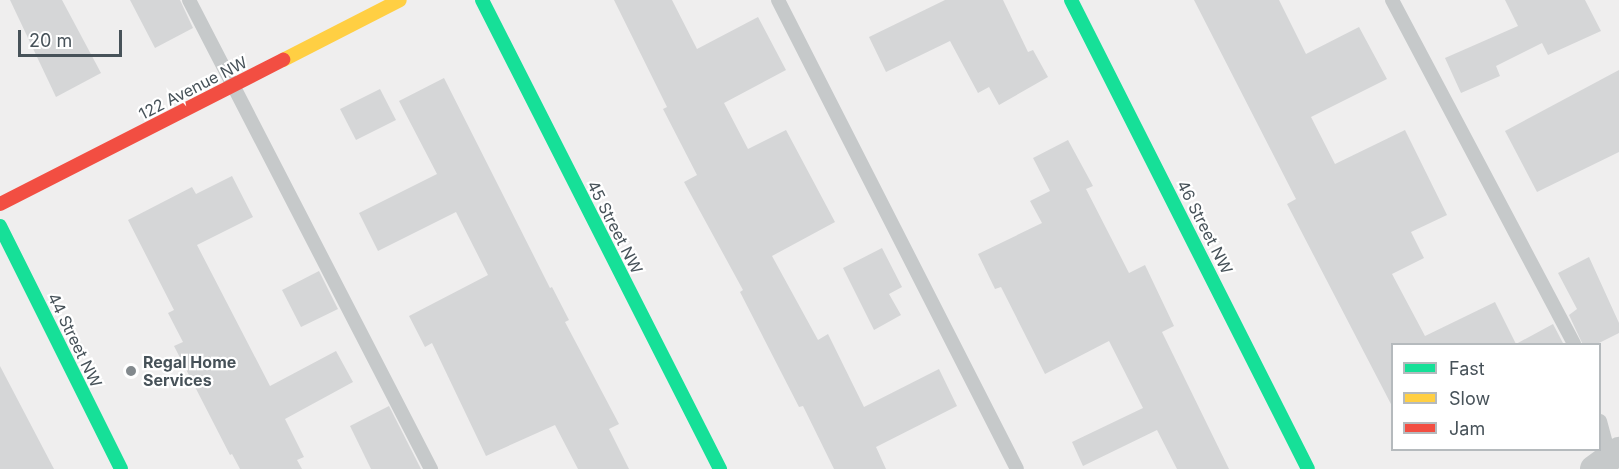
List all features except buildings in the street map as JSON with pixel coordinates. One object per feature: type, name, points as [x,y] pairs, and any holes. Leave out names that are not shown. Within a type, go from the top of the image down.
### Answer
[{"type":"street","name":"122 Avenue NW","points":[[0,204],[400,0]]},
{"type":"street","name":"45 Street NW","points":[[482,0],[720,469]]},
{"type":"street","name":"46 Street NW","points":[[1071,0],[1308,469]]},
{"type":"street","name":"44 Street NW","points":[[0,226],[121,469]]},
{"type":"lane","points":[[189,0],[431,469]]},
{"type":"lane","points":[[778,0],[1017,469]]},
{"type":"lane","points":[[1392,0],[1573,343]]},
{"type":"lane","points":[[1601,429],[1609,462]]},
{"type":"traffic: fast","points":[[482,0],[720,469]]},
{"type":"traffic: fast","points":[[1071,0],[1308,469]]},
{"type":"traffic: fast","points":[[0,226],[121,469]]},
{"type":"traffic: slow","points":[[283,60],[400,0]]},
{"type":"traffic: jam","points":[[0,204],[283,60]]},
{"type":"place","name":"Regal Home Services","points":[[131,371]]}]
